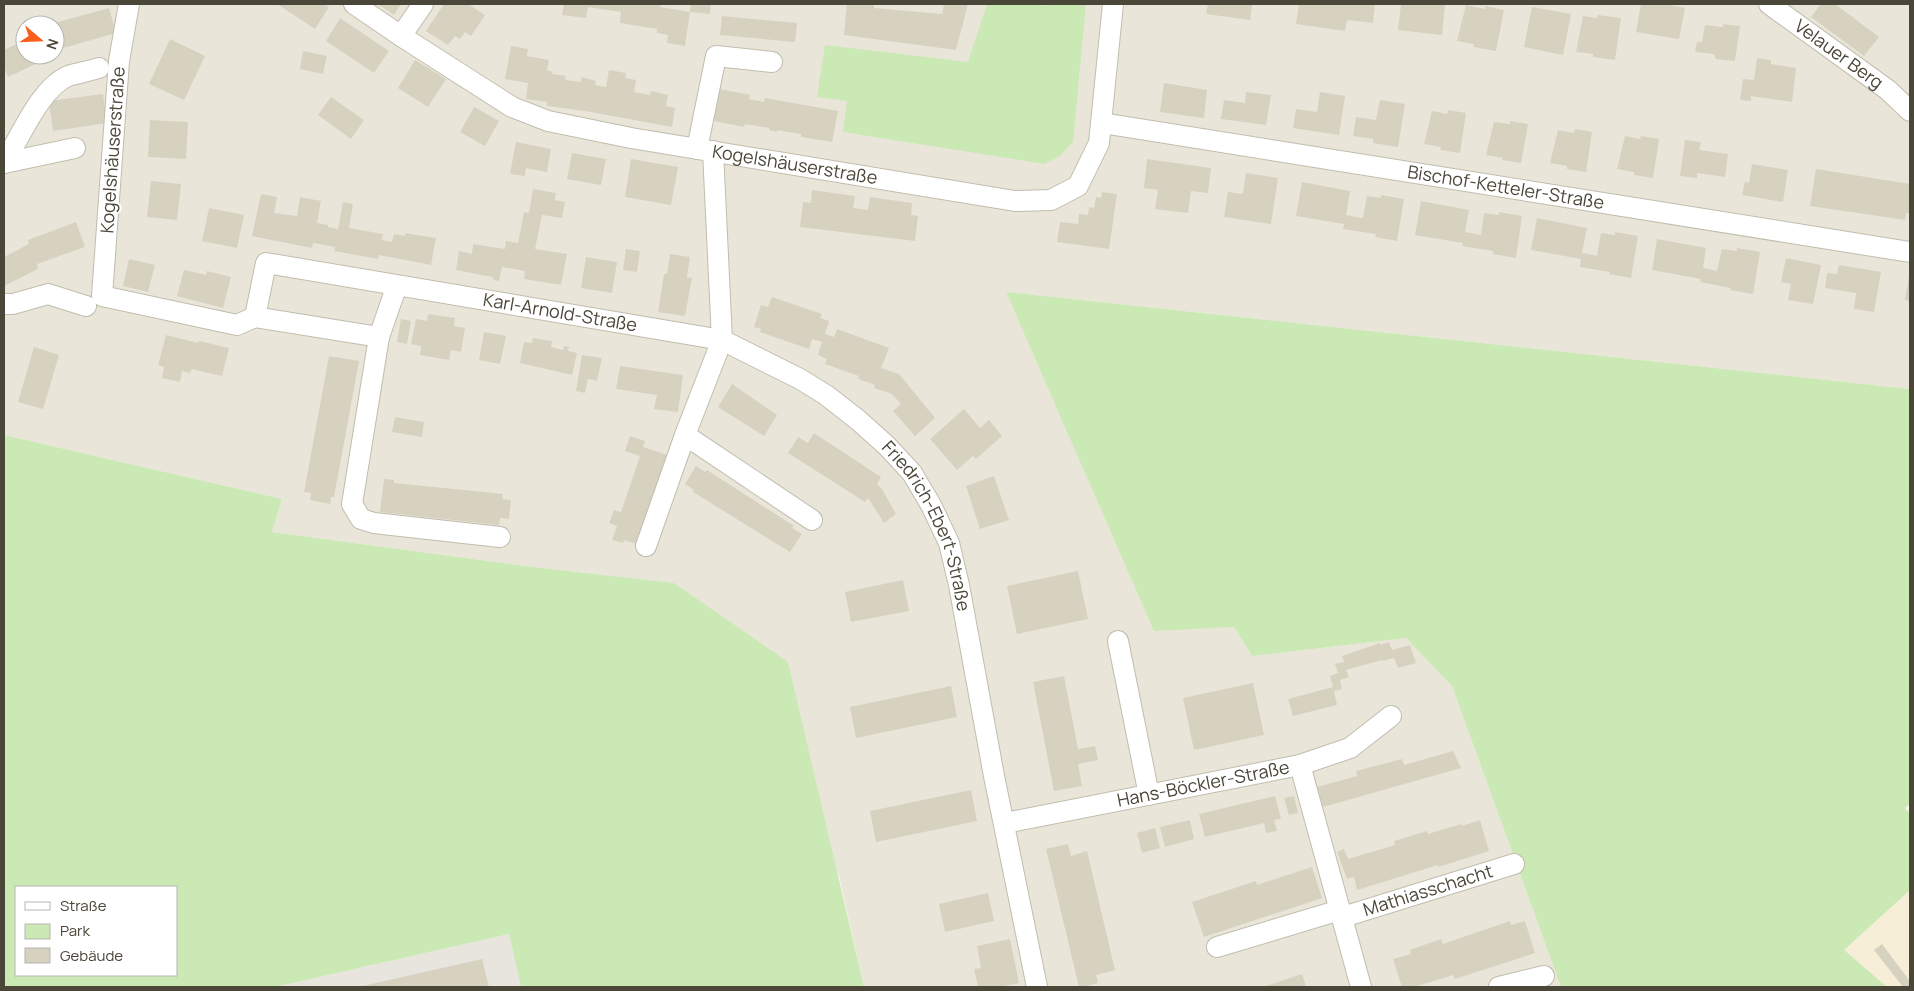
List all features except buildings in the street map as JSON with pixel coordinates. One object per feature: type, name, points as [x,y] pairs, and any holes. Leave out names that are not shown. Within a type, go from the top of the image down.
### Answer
[{"type":"street","name":"Kogelshäuserstraße","points":[[94,301],[119,62],[129,4]]},
{"type":"street","name":"Kogelshäuserstraße","points":[[354,4],[512,107],[548,121],[705,150],[1030,202],[1051,200],[1078,186],[1099,143],[1113,4]]},
{"type":"street","points":[[401,36],[423,4]]},
{"type":"street","name":"Velauer Berg","points":[[1769,4],[1888,90],[1910,109]]},
{"type":"street","points":[[646,546],[685,435],[722,340],[705,150],[716,56],[772,62]]},
{"type":"street","points":[[4,163],[16,144],[28,118],[46,94],[67,77],[99,68]]},
{"type":"street","name":"Bischof-Ketteler-Straße","points":[[1102,123],[1910,252]]},
{"type":"street","points":[[4,163],[75,148]]},
{"type":"street","name":"Karl-Arnold-Straße","points":[[255,317],[266,263],[722,340]]},
{"type":"street","points":[[397,285],[379,337],[352,504],[360,519],[374,523],[500,537]]},
{"type":"street","points":[[4,304],[13,304],[48,294],[237,325],[255,317],[379,337]]},
{"type":"street","name":"Friedrich-Ebert-Straße","points":[[722,340],[800,379],[826,395],[852,415],[887,446],[912,473],[931,505],[949,543],[959,585],[992,766],[1037,987]]},
{"type":"street","points":[[685,435],[812,520]]},
{"type":"street","points":[[1118,641],[1149,795]]},
{"type":"street","name":"Hans-Böckler-Straße","points":[[1005,824],[1300,765],[1350,748],[1391,716]]},
{"type":"street","name":"Mathiasschacht","points":[[1300,765],[1362,987]]},
{"type":"street","name":"Mathiasschacht","points":[[1217,947],[1514,864]]},
{"type":"street","points":[[1500,987],[1544,976]]},
{"type":"shaded area","points":[[4,4],[1910,4],[1910,389],[1006,292],[1154,630],[1234,627],[1252,656],[1406,638],[1452,686],[1561,987],[864,987],[839,875],[674,583],[524,566],[272,532],[282,499],[4,435]]},
{"type":"shaded area","points":[[1910,890],[1910,987],[1887,987],[1844,950]]},
{"type":"shaded area","points":[[509,934],[521,987],[275,987]]},
{"type":"green space","points":[[987,4],[1035,4],[1044,6],[1045,4],[1086,4],[1073,142],[1060,156],[1044,164],[843,132],[847,101],[817,97],[825,45],[968,62]]},
{"type":"green space","points":[[1006,292],[1910,389],[1910,804],[1905,808],[1910,814],[1910,890],[1844,950],[1887,987],[1561,987],[1452,686],[1406,638],[1252,656],[1234,627],[1154,631]]},
{"type":"green space","points":[[4,435],[282,499],[272,532],[524,566],[674,583],[788,662],[864,987],[521,987],[509,934],[275,987],[4,987]]}]
